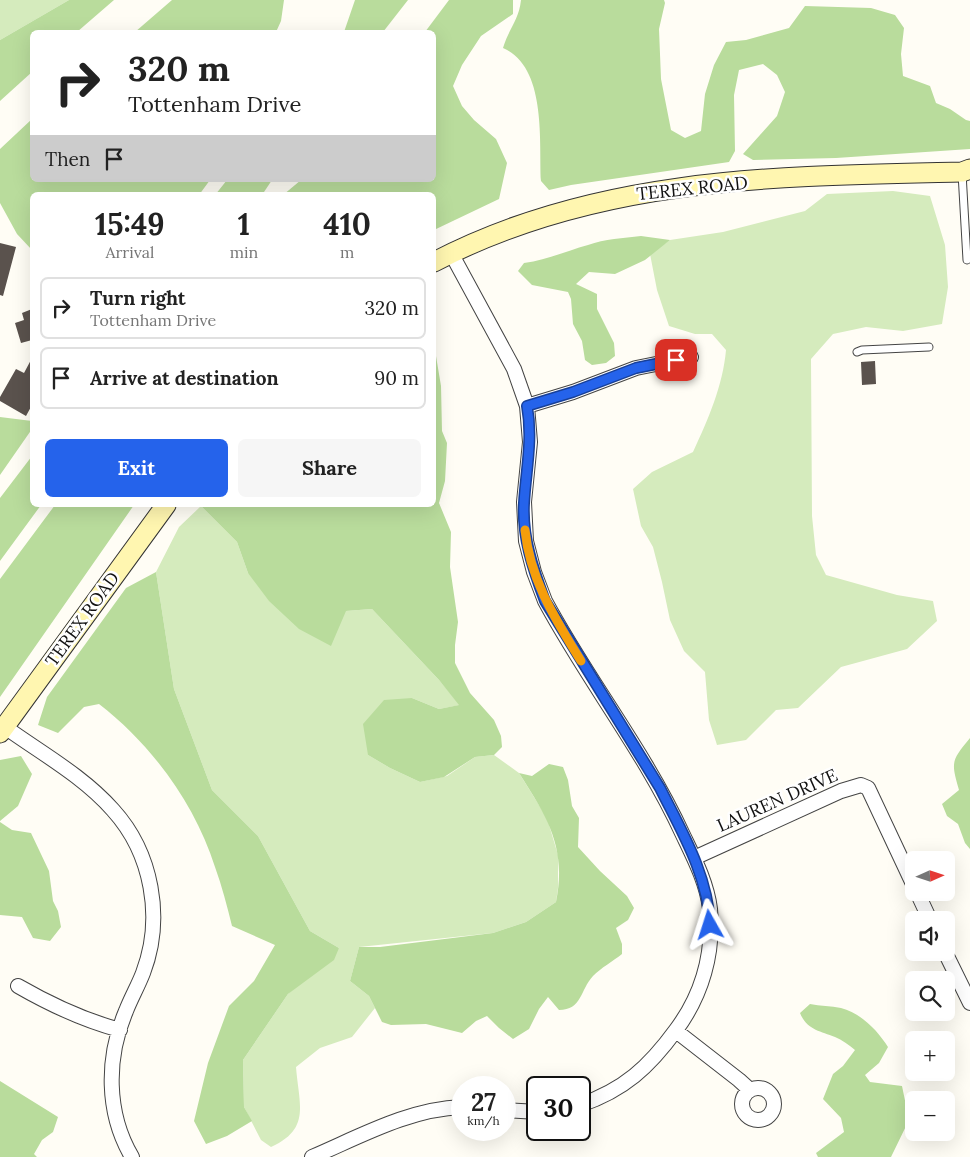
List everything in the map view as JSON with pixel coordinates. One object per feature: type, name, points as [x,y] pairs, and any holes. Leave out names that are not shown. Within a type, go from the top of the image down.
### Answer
[{"type":"main road","name":"TEREX ROAD","points":[[436,261],[511,227],[550,214],[638,194],[766,180],[870,174],[967,172]]},
{"type":"main road","name":"TEREX ROAD","points":[[2,730],[165,507]]},
{"type":"street","points":[[451,253],[514,369],[527,406],[530,442],[524,515],[526,541],[534,572],[553,615],[660,788],[694,858],[710,908],[710,940],[704,977],[685,1018],[659,1053],[639,1073],[610,1093],[591,1101]]},
{"type":"street","points":[[527,406],[558,398],[636,368],[692,357]]},
{"type":"street","points":[[2,730],[97,793],[114,810],[128,829],[145,864],[153,900],[152,934],[144,973],[125,1012],[113,1054],[113,1102],[120,1130],[132,1157]]},
{"type":"street","name":"LAUREN DRIVE","points":[[694,858],[857,785],[865,786],[872,795],[905,866]]},
{"type":"street","points":[[949,961],[970,1003]]},
{"type":"street","points":[[18,986],[48,1003],[81,1018],[120,1030]]},
{"type":"street","points":[[676,1031],[740,1080],[750,1090]]},
{"type":"street","points":[[312,1157],[403,1118],[425,1111],[451,1108]]},
{"type":"lane","points":[[966,260],[967,172]]},
{"type":"lane","points":[[857,352],[862,350],[929,347]]},
{"type":"green space","points":[[0,0],[69,0],[0,40]]},
{"type":"green space","points":[[69,0],[114,0],[79,30],[30,30],[30,74],[0,101],[0,40]]},
{"type":"green space","points":[[172,0],[284,0],[281,21],[277,30],[137,30]]},
{"type":"green space","points":[[355,0],[408,0],[385,30],[345,30]]},
{"type":"green space","points":[[449,0],[513,0],[513,14],[481,36],[462,65],[453,86],[462,106],[474,120],[496,139],[507,163],[499,199],[436,229],[436,192],[287,192],[299,182],[436,182],[436,30],[426,30]]},
{"type":"green space","points":[[521,0],[664,0],[659,29],[661,79],[671,130],[685,138],[701,131],[705,94],[714,65],[726,42],[746,40],[789,28],[805,6],[871,8],[895,15],[904,28],[901,54],[903,76],[930,86],[936,103],[970,121],[970,149],[836,158],[753,160],[743,154],[777,116],[785,92],[777,75],[763,64],[739,70],[734,95],[735,151],[729,162],[571,185],[549,190],[541,181],[540,126],[534,88],[527,71],[517,58],[503,48],[516,19]]},
{"type":"green space","points":[[30,121],[30,182],[209,182],[201,192],[30,192],[30,248],[17,234],[0,203],[0,149]]},
{"type":"green space","points":[[225,182],[271,182],[264,192],[217,192]]},
{"type":"green space","points":[[893,191],[930,196],[945,245],[948,287],[942,324],[903,331],[866,327],[833,334],[811,359],[812,516],[816,555],[826,575],[897,595],[933,601],[937,621],[907,649],[841,667],[798,708],[776,710],[746,740],[717,745],[709,720],[705,672],[684,651],[670,620],[653,547],[641,526],[633,489],[652,472],[693,452],[718,389],[726,350],[712,334],[695,334],[669,326],[657,290],[650,254],[670,240],[723,232],[805,211],[827,194]]},
{"type":"green space","points":[[641,236],[670,240],[645,260],[615,274],[589,272],[576,284],[597,294],[597,309],[614,343],[615,356],[606,363],[592,365],[585,360],[582,341],[573,324],[571,299],[568,292],[532,285],[518,271],[524,263],[549,258],[601,241]]},
{"type":"green space","points":[[436,356],[441,386],[442,431],[447,443],[445,481],[439,503],[451,532],[450,567],[458,622],[455,663],[470,693],[494,720],[501,736],[502,747],[494,755],[475,757],[444,777],[420,782],[368,755],[363,724],[384,700],[412,698],[439,709],[459,705],[439,680],[372,609],[346,611],[331,646],[299,629],[269,601],[248,573],[237,542],[202,507],[436,507]]},
{"type":"green space","points":[[0,417],[30,421],[30,432],[0,475]]},
{"type":"green space","points":[[30,459],[30,507],[40,507],[0,561],[0,498]]},
{"type":"green space","points":[[54,507],[133,507],[0,697],[0,579]]},
{"type":"green space","points":[[202,507],[237,542],[248,573],[346,611],[372,609],[460,705],[439,709],[412,698],[368,755],[420,782],[447,776],[475,757],[494,755],[519,773],[547,818],[558,855],[556,902],[526,922],[493,933],[359,947],[350,981],[369,996],[375,1008],[352,1037],[320,1048],[296,1067],[300,1115],[292,1132],[284,1140],[271,1147],[261,1140],[244,1107],[243,1060],[288,994],[339,948],[310,931],[258,836],[212,790],[174,689],[156,572],[179,527]]},
{"type":"green space","points":[[156,572],[174,689],[212,790],[258,836],[310,931],[339,948],[334,960],[288,994],[243,1060],[244,1107],[252,1121],[227,1136],[206,1144],[194,1121],[208,1063],[229,1006],[254,981],[275,945],[232,926],[218,874],[196,821],[169,777],[154,757],[118,720],[99,704],[84,707],[58,733],[38,725],[47,697],[126,588]]},
{"type":"green space","points":[[970,738],[970,849],[965,843],[958,824],[947,816],[942,804],[959,790],[954,762]]},
{"type":"green space","points":[[21,756],[32,774],[18,806],[0,821],[0,760]]},
{"type":"green space","points":[[549,764],[563,767],[568,780],[572,806],[579,818],[578,847],[627,896],[634,908],[628,920],[616,928],[622,944],[622,954],[593,976],[580,998],[572,1007],[559,1010],[548,997],[539,1009],[529,1029],[513,1039],[487,1016],[476,1021],[462,1033],[426,1024],[391,1025],[382,1022],[369,996],[350,981],[359,947],[380,947],[493,933],[526,922],[556,902],[559,882],[557,849],[546,819],[519,773],[532,776]]},
{"type":"green space","points":[[0,822],[12,830],[31,833],[49,871],[53,901],[58,911],[61,927],[50,941],[33,938],[22,917],[0,915]]},
{"type":"green space","points":[[810,1004],[848,1010],[862,1018],[874,1029],[888,1047],[879,1063],[865,1075],[870,1082],[902,1086],[905,1101],[905,1128],[891,1157],[818,1157],[816,1153],[844,1132],[841,1118],[823,1099],[833,1074],[843,1066],[855,1050],[835,1037],[814,1029],[806,1023],[800,1013]]},
{"type":"green space","points":[[0,1081],[58,1117],[53,1132],[42,1140],[34,1154],[37,1157],[0,1157]]},
{"type":"building","points":[[0,243],[16,247],[3,296],[0,295]]},
{"type":"building","points":[[30,310],[30,341],[21,343],[15,323],[24,320],[22,313]]},
{"type":"building","points":[[875,361],[876,384],[862,385],[861,362]]},
{"type":"building","points":[[30,362],[30,409],[26,416],[0,401],[0,397],[16,369],[24,373]]},
{"type":"slow traffic","points":[[525,530],[534,572],[545,601],[581,661]]},
{"type":"route","points":[[676,360],[636,368],[551,400],[527,406],[530,442],[524,515],[526,541],[534,572],[545,601],[660,788],[674,815],[700,873],[710,908],[710,925]]}]
